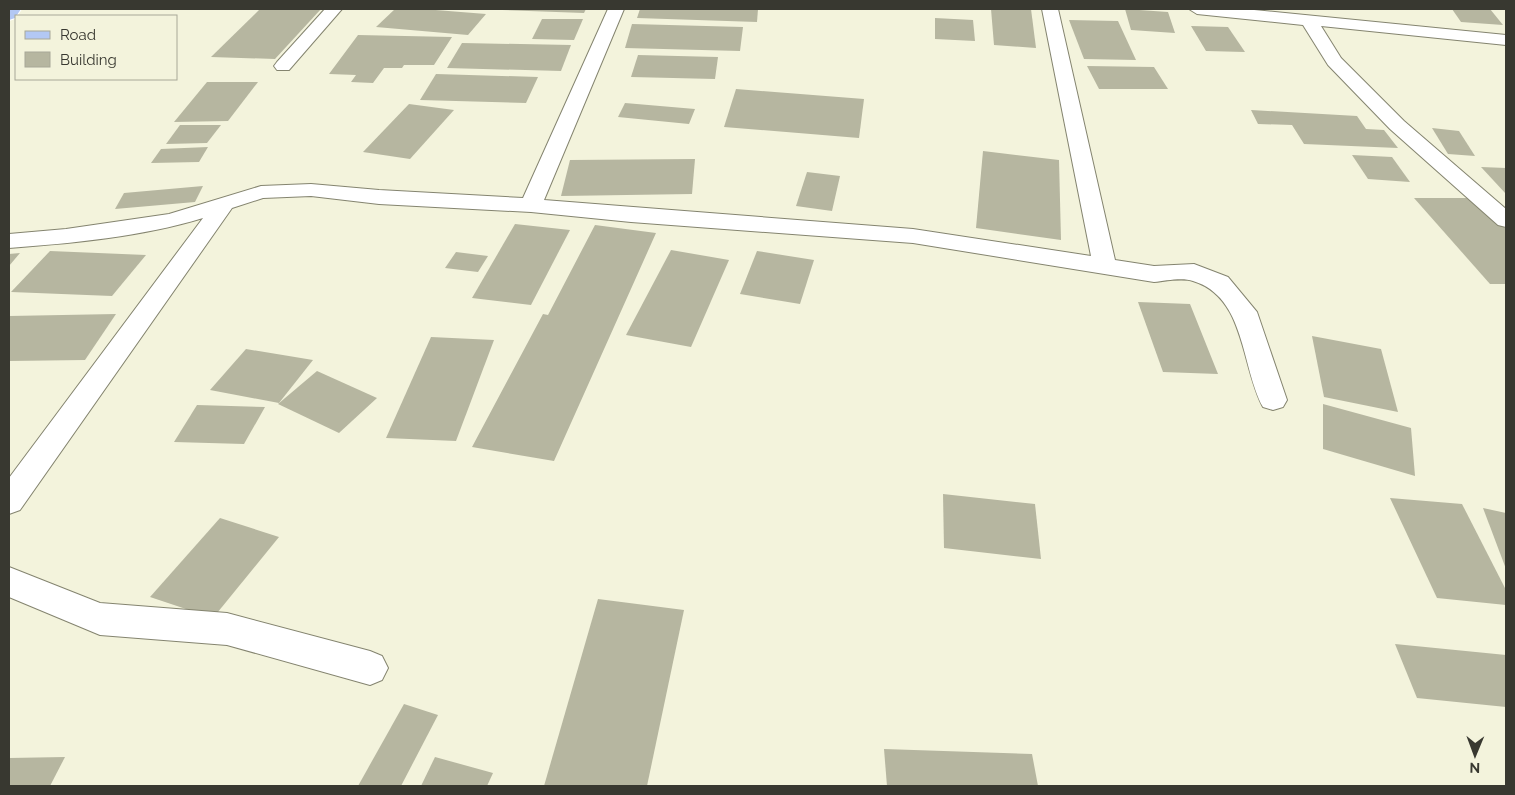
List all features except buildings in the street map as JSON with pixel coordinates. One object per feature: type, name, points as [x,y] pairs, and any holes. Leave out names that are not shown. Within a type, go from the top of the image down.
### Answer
[{"type":"main road","points":[[9,14],[13,9]]},
{"type":"street","points":[[283,66],[334,9]]},
{"type":"street","points":[[531,205],[616,9]]},
{"type":"street","points":[[1050,9],[1105,267]]},
{"type":"street","points":[[1197,9],[1506,40]]},
{"type":"street","points":[[1375,9],[1386,27]]},
{"type":"street","points":[[1308,19],[1334,61],[1396,125],[1506,220]]},
{"type":"street","points":[[9,241],[66,236],[172,220],[261,192],[311,190],[379,197],[531,205],[631,215],[913,236],[1154,274],[1194,272],[1219,283],[1244,312],[1273,400]]},
{"type":"street","points":[[9,501],[224,204]]},
{"type":"street","points":[[9,582],[100,619],[227,630],[370,668]]}]
